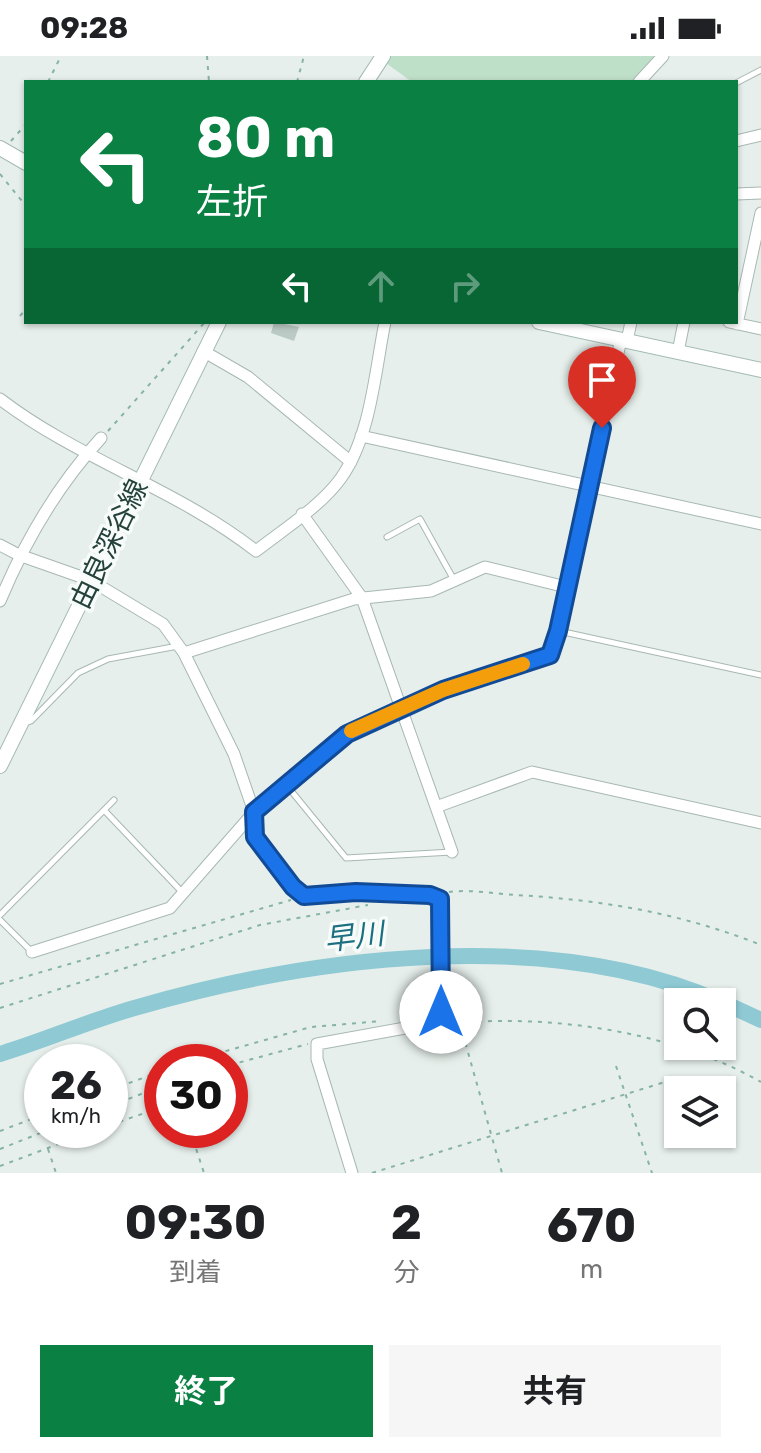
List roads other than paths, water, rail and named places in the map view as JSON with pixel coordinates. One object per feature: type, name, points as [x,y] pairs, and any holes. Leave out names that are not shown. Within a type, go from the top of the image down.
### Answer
[{"type":"main road","points":[[368,80],[383,56]]},
{"type":"main road","points":[[1,149],[24,162]]},
{"type":"main road","name":"由良深谷線","points":[[0,766],[218,324]]},
{"type":"main road","points":[[548,324],[761,370]]},
{"type":"street","points":[[641,80],[663,56]]},
{"type":"street","points":[[738,141],[761,135]]},
{"type":"street","points":[[738,194],[761,193]]},
{"type":"street","points":[[738,303],[761,213]]},
{"type":"street","points":[[0,399],[85,455],[141,479],[217,522],[256,551],[339,482],[351,462],[361,436],[385,324]]},
{"type":"street","points":[[32,952],[170,908],[254,812],[347,734],[443,690],[550,655],[630,324]]},
{"type":"street","points":[[678,352],[684,324]]},
{"type":"street","points":[[738,324],[761,329]]},
{"type":"street","points":[[203,351],[248,377],[351,462]]},
{"type":"street","points":[[361,436],[761,524]]},
{"type":"street","points":[[0,601],[19,555],[41,516],[101,438]]},
{"type":"street","points":[[302,514],[362,598],[452,852]]},
{"type":"street","points":[[0,545],[19,555],[90,580],[163,624],[181,649],[234,754],[254,812],[255,837],[293,887],[304,896],[356,892],[430,895],[440,899],[439,1017],[317,1044],[317,1059],[352,1173]]},
{"type":"street","points":[[181,649],[362,598],[431,591],[485,567],[566,587]]},
{"type":"street","points":[[436,807],[532,772],[761,823]]},
{"type":"lane","points":[[738,82],[761,70]]},
{"type":"lane","points":[[387,537],[420,519],[454,581]]},
{"type":"lane","points":[[558,631],[761,675]]},
{"type":"lane","points":[[21,723],[31,721],[78,673],[108,659],[181,649]]},
{"type":"lane","points":[[285,783],[346,858],[452,852]]},
{"type":"lane","points":[[32,952],[0,918],[114,800]]},
{"type":"lane","points":[[104,810],[183,892]]},
{"type":"waterway","name":"早川","points":[[0,1054],[120,1012],[207,989],[355,963],[431,957],[507,957],[582,964],[654,978],[682,988]]},
{"type":"waterway","name":"早川","points":[[736,1008],[761,1020]]}]
